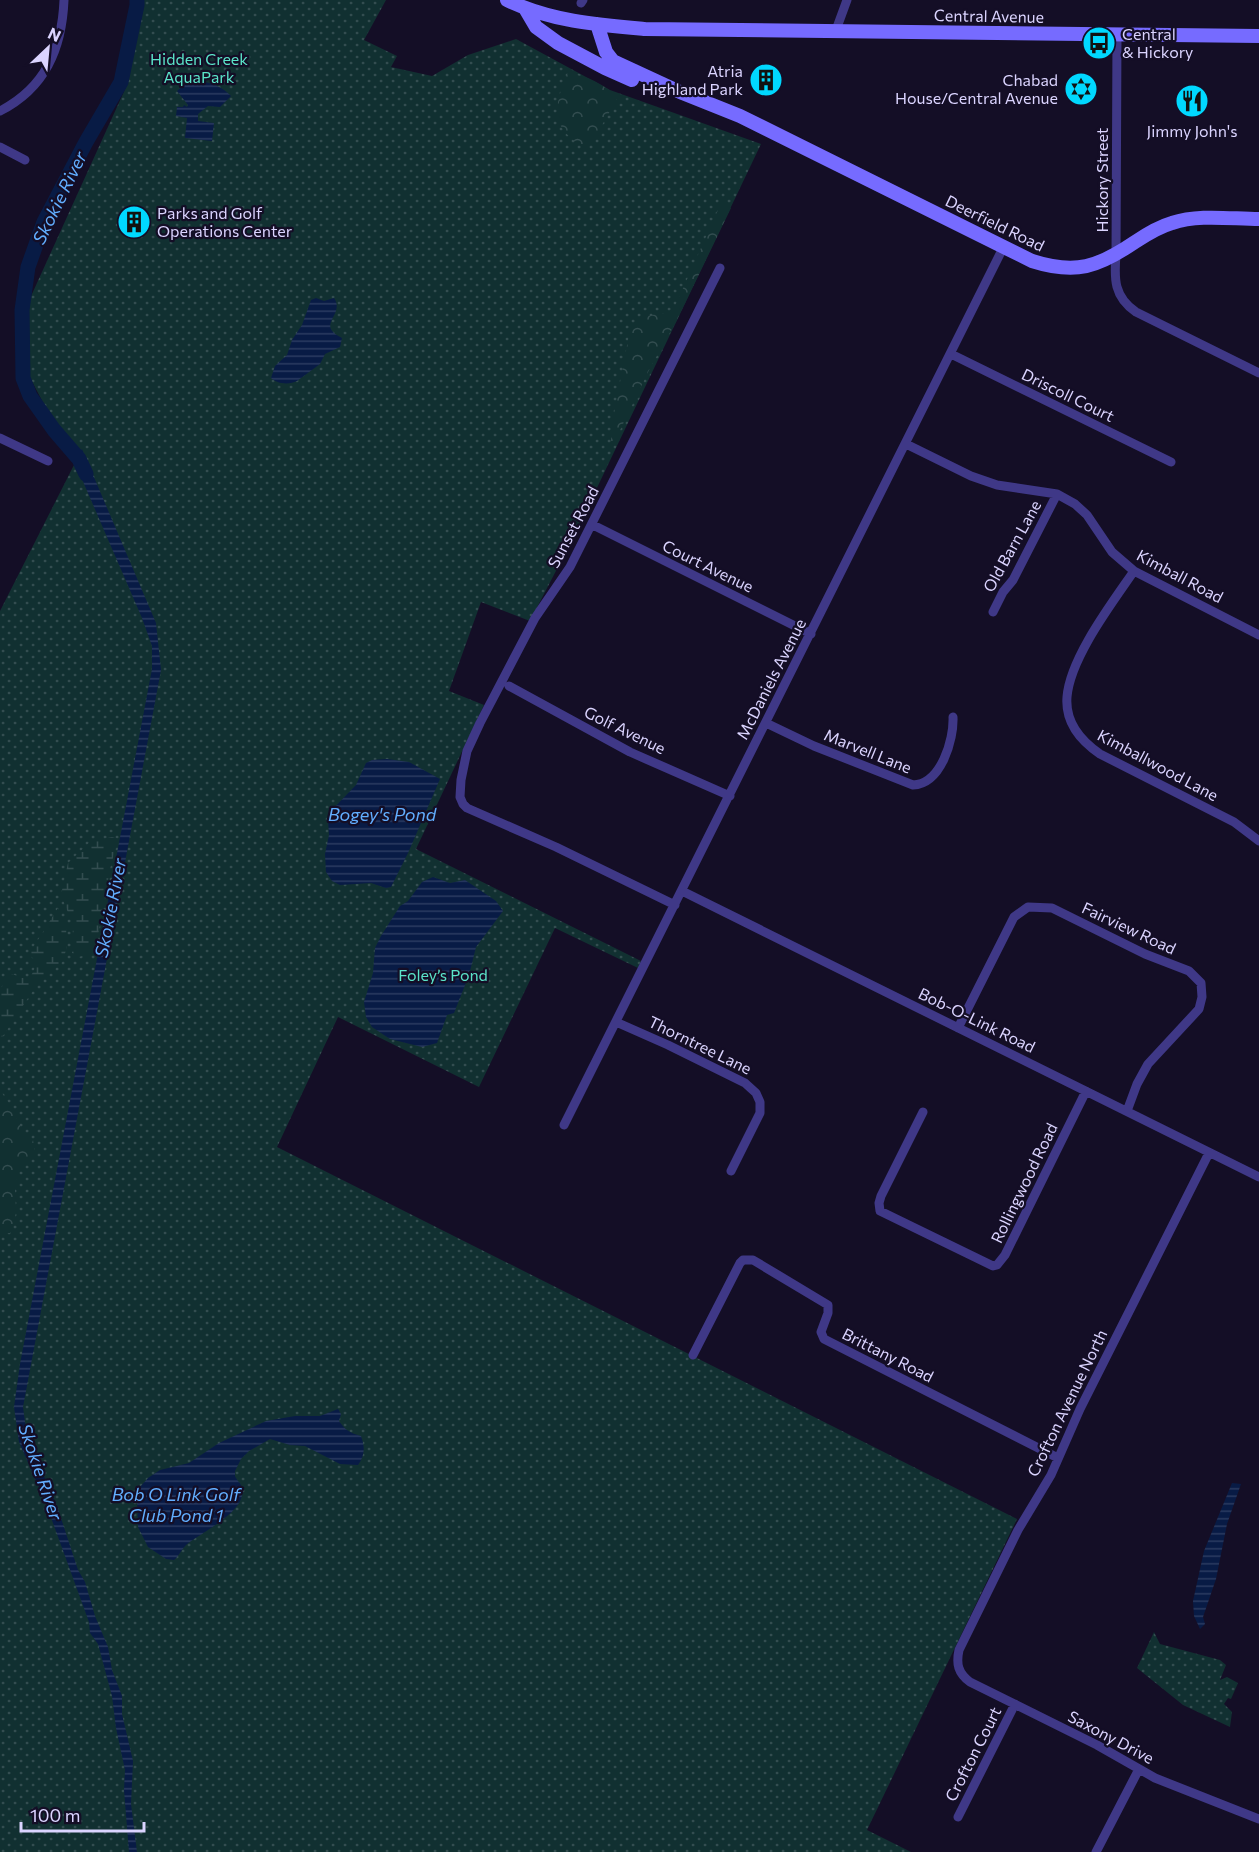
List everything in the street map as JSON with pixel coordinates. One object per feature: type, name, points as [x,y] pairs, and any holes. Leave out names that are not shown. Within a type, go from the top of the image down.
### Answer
[{"type":"street","points":[[0,111],[28,93],[46,69],[61,36],[64,0]]},
{"type":"street","name":"Central Avenue","points":[[507,0],[526,10],[597,24],[645,29],[1259,36]]},
{"type":"street","points":[[836,30],[847,0]]},
{"type":"street","name":"Deerfield Road","points":[[526,10],[536,27],[577,54],[638,82],[680,92]]},
{"type":"street","name":"Deerfield Road","points":[[597,24],[606,52],[613,61],[680,92],[740,116],[1032,261],[1064,269],[1091,266],[1116,255],[1150,232],[1173,222],[1205,218],[1259,219]]},
{"type":"street","name":"Hickory Street","points":[[1116,255],[1118,34]]},
{"type":"street","points":[[0,147],[25,160]]},
{"type":"street","name":"McDaniels Avenue","points":[[564,1125],[1004,246]]},
{"type":"street","points":[[1116,255],[1114,281],[1116,289],[1128,307],[1259,373]]},
{"type":"street","name":"Sunset Road","points":[[675,905],[556,847],[467,808],[460,801],[459,793],[464,764],[480,723],[535,618],[570,567],[593,525],[720,268]]},
{"type":"street","name":"Driscoll Court","points":[[951,354],[1171,462]]},
{"type":"street","points":[[0,438],[48,461]]},
{"type":"street","name":"Kimball Road","points":[[906,444],[971,476],[997,485],[1057,494],[1081,509],[1112,552],[1134,571],[1259,635]]},
{"type":"street","name":"Old Barn Lane","points":[[993,612],[1003,592],[1013,580],[1057,494]]},
{"type":"street","name":"Court Avenue","points":[[593,525],[811,634]]},
{"type":"street","name":"Kimballwood Lane","points":[[1134,571],[1092,635],[1071,677],[1067,705],[1073,726],[1085,744],[1100,754],[1234,822],[1259,841]]},
{"type":"street","name":"Golf Avenue","points":[[509,686],[630,752],[730,796]]},
{"type":"street","name":"Marvell Lane","points":[[766,723],[814,746],[913,785],[925,783],[935,774],[953,735],[953,717]]},
{"type":"street","name":"Bob-O-Link Road","points":[[682,891],[1259,1177]]},
{"type":"street","name":"Fairview Road","points":[[958,1028],[1014,917],[1028,907],[1052,908],[1145,954],[1189,971],[1196,977],[1202,989],[1199,1009],[1148,1064],[1137,1084],[1127,1111]]},
{"type":"street","name":"Thorntree Lane","points":[[616,1023],[668,1045],[752,1087],[760,1102],[760,1113],[731,1171]]},
{"type":"street","name":"Rollingwood Road","points":[[923,1112],[881,1196],[880,1211],[993,1266],[1005,1256],[1086,1091]]},
{"type":"street","name":"Crofton Avenue North","points":[[958,1667],[959,1650],[1018,1530],[1051,1475],[1080,1409],[1209,1153]]},
{"type":"street","name":"Brittany Road","points":[[693,1355],[740,1263],[743,1260],[753,1260],[828,1305],[828,1313],[821,1332],[824,1339],[1058,1458]]},
{"type":"street","name":"Saxony Drive","points":[[958,1667],[969,1682],[1096,1745],[1139,1770],[1177,1788],[1259,1819]]},
{"type":"street","name":"Crofton Court","points":[[958,1817],[1015,1704]]},
{"type":"street","points":[[1096,1852],[1139,1770]]},
{"type":"green space","name":"Hidden Creek AquaPark","points":[[142,0],[386,0],[364,40],[397,56],[391,67],[432,76],[468,55],[516,39],[610,90],[761,144],[574,536],[530,621],[481,602],[449,691],[484,705],[416,849],[641,961],[638,968],[555,928],[479,1087],[338,1017],[277,1147],[1017,1519],[867,1830],[911,1852],[0,1852],[0,611],[75,463],[28,374],[27,305],[127,85],[143,6]]},
{"type":"green space","points":[[567,74],[594,81],[618,97],[593,141],[582,146],[564,131],[558,115],[559,96]]},
{"type":"green space","points":[[721,203],[731,208],[610,451],[613,419],[629,335],[642,319],[657,314],[672,313]]},
{"type":"green space","points":[[112,837],[118,839],[96,946],[87,955],[78,957],[72,953],[73,925],[61,895],[68,863],[90,842]]},
{"type":"green space","points":[[58,908],[66,928],[67,946],[63,961],[34,989],[3,1036],[0,1037],[0,989],[12,974],[26,979],[32,974],[37,963],[29,954]]},
{"type":"green space","points":[[0,1090],[12,1108],[24,1134],[33,1140],[35,1152],[19,1169],[15,1189],[16,1213],[10,1233],[0,1234]]},
{"type":"green space","points":[[1154,1632],[1160,1644],[1220,1660],[1226,1665],[1220,1680],[1227,1677],[1238,1683],[1231,1699],[1228,1698],[1224,1704],[1232,1712],[1230,1727],[1183,1705],[1137,1668]]},
{"type":"water","points":[[198,81],[216,86],[231,96],[220,107],[208,106],[198,114],[198,121],[214,123],[212,141],[185,138],[187,118],[176,116],[177,107],[188,105],[177,91],[184,85]]},
{"type":"water","points":[[316,298],[324,301],[334,298],[337,308],[330,324],[334,333],[342,338],[340,347],[325,354],[320,364],[297,381],[276,382],[271,378],[275,366],[287,355],[311,300]]},
{"type":"water","points":[[82,449],[156,623],[161,670],[23,1407],[27,1437],[57,1506],[78,1570],[85,1582],[95,1616],[108,1647],[112,1670],[122,1696],[122,1714],[133,1761],[131,1804],[137,1852],[129,1852],[124,1790],[125,1770],[112,1696],[98,1644],[90,1633],[89,1622],[45,1501],[19,1442],[14,1407],[20,1364],[152,669],[152,646],[142,618],[75,463]]},
{"type":"water","name":"Bogey's Pond","points":[[387,759],[409,762],[440,779],[391,887],[386,888],[371,883],[340,885],[332,881],[326,872],[325,854],[330,812],[356,785],[366,763],[372,760]]},
{"type":"water","name":"Foley’s Pond","points":[[433,877],[450,883],[465,880],[496,901],[503,911],[476,947],[469,975],[454,1013],[447,1015],[437,1043],[422,1047],[390,1039],[372,1027],[366,1017],[364,1002],[373,973],[375,948],[381,936],[400,906],[408,901],[422,882]]},
{"type":"water","name":"Bob O Link Golf Club Pond 1","points":[[338,1409],[341,1414],[339,1421],[343,1427],[361,1436],[364,1451],[358,1465],[340,1464],[305,1446],[290,1445],[270,1439],[249,1451],[241,1459],[235,1476],[242,1488],[242,1497],[222,1521],[186,1545],[174,1560],[166,1559],[148,1547],[138,1527],[137,1498],[140,1487],[148,1478],[160,1470],[189,1463],[219,1443],[266,1421],[295,1416],[320,1416]]},
{"type":"water","points":[[1232,1483],[1241,1484],[1227,1524],[1216,1579],[1203,1617],[1205,1624],[1200,1629],[1194,1616],[1193,1601],[1204,1551]]},
{"type":"waterway","name":"Skokie River","points":[[86,474],[79,459],[54,430],[30,396],[23,378],[22,310],[28,267],[44,222],[121,82],[137,0]]},
{"type":"place","name":"Central & Hickory","points":[[1099,43]]},
{"type":"place","name":"Atria Highland Park","points":[[766,80]]},
{"type":"place","name":"Chabad House/Central Avenue","points":[[1081,89]]},
{"type":"place","name":"Jimmy John's","points":[[1192,101]]},
{"type":"place","name":"Parks and Golf Operations Center","points":[[134,222]]}]
